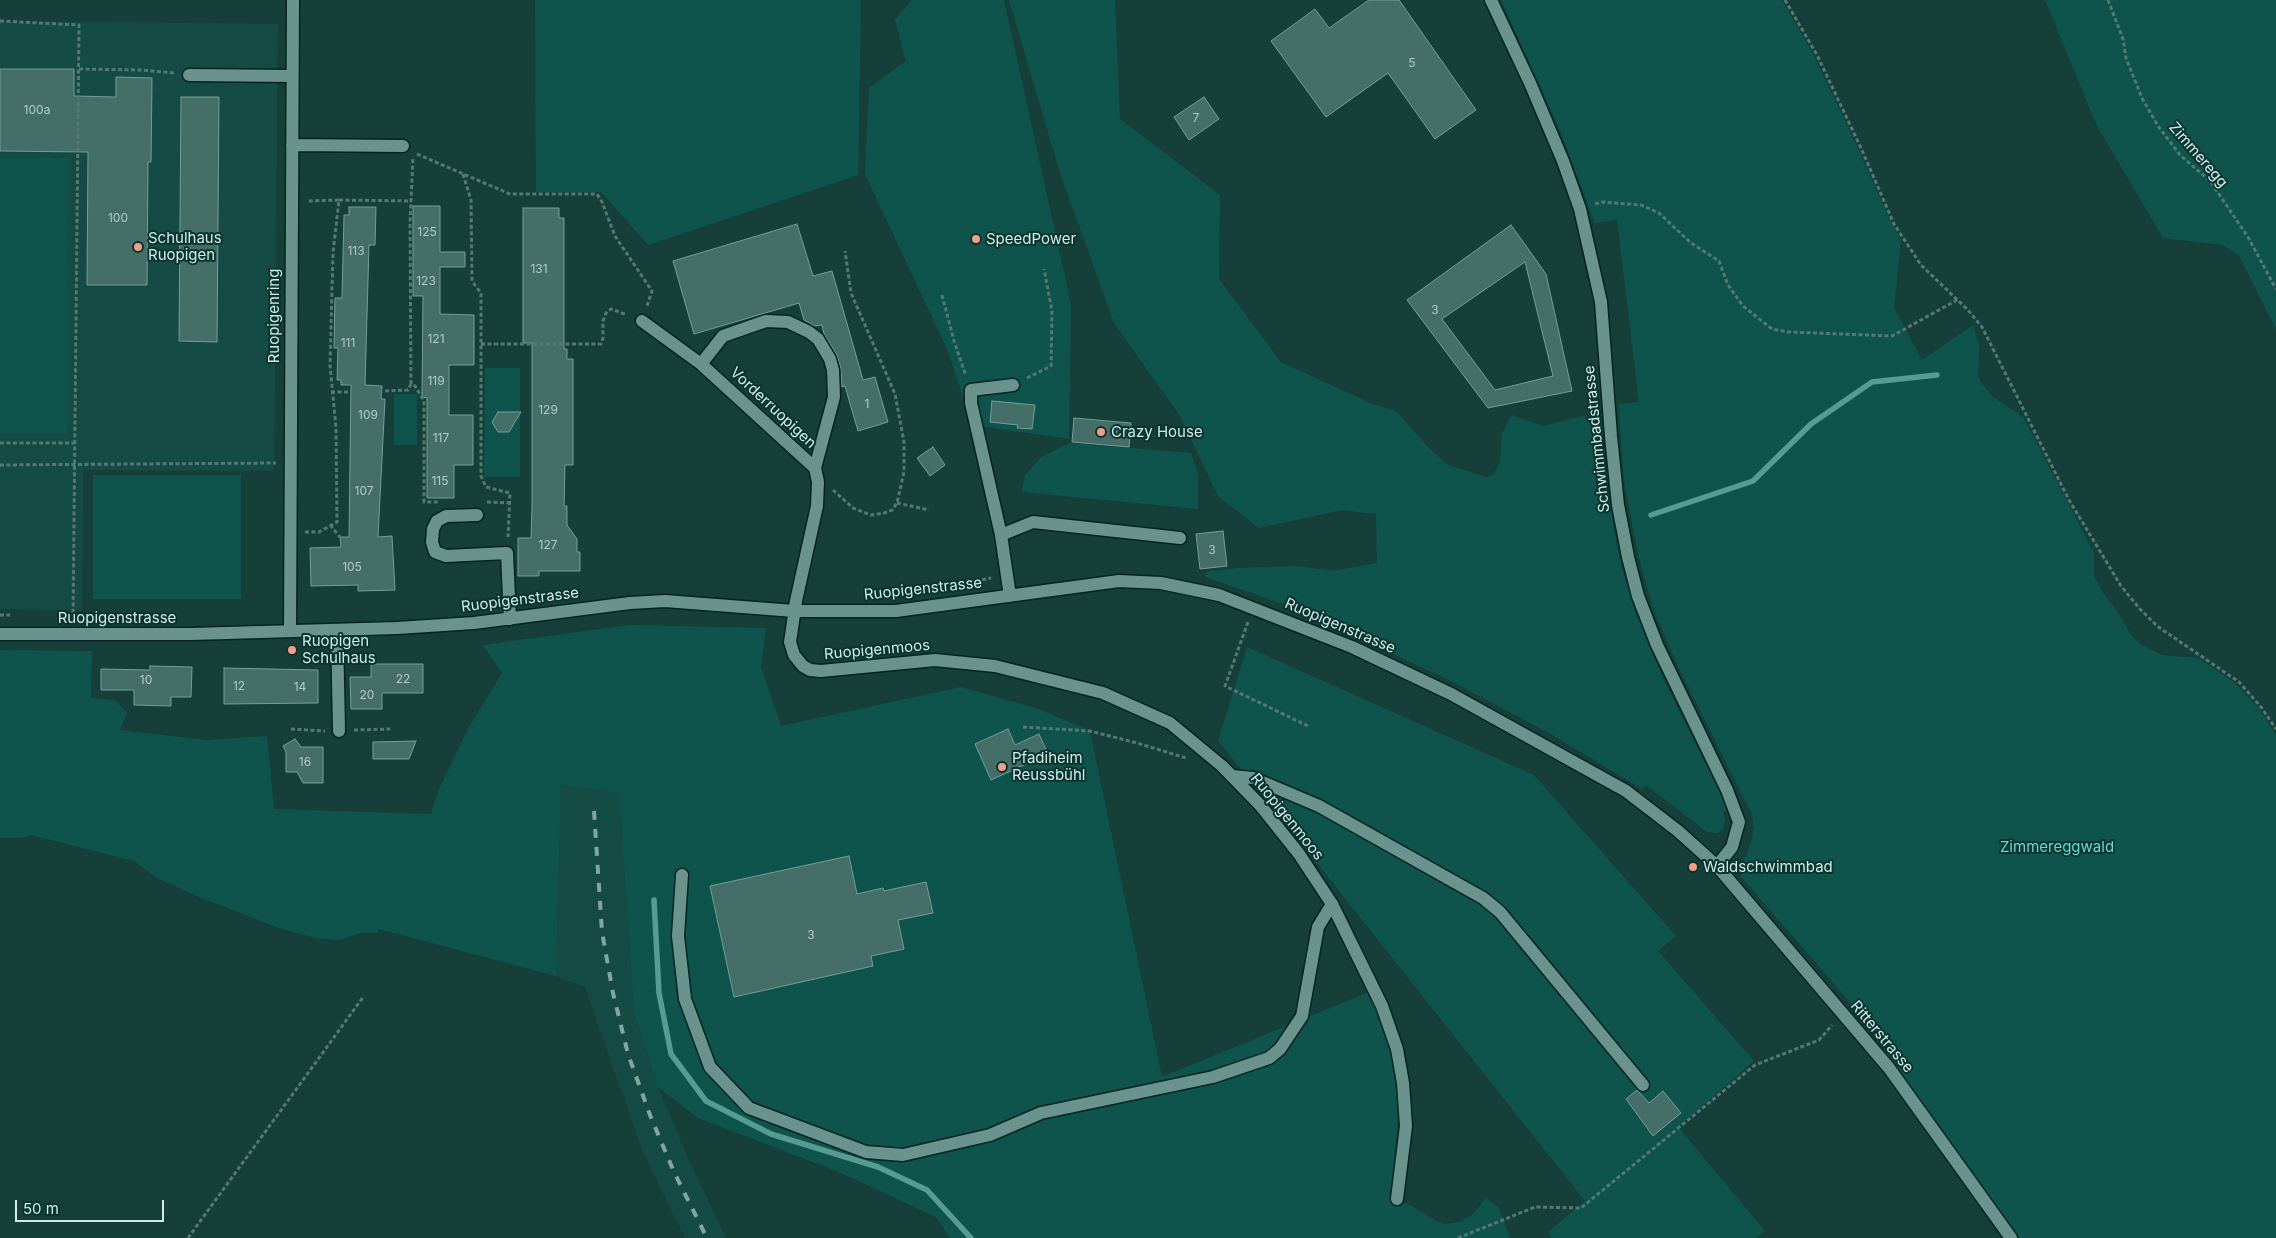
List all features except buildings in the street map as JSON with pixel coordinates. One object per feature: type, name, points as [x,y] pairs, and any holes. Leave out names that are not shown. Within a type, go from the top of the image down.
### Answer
[{"type":"street","name":"Ruopigenring","points":[[290,631],[293,0]]},
{"type":"street","name":"Schwimmbadstrasse","points":[[1491,0],[1530,82],[1563,161],[1580,209],[1601,302],[1618,505],[1638,596],[1657,645],[1727,790],[1739,822],[1732,848],[1717,866]]},
{"type":"street","points":[[189,75],[292,76]]},
{"type":"street","points":[[292,145],[403,146]]},
{"type":"street","name":"Vorderruopigen","points":[[642,321],[701,364],[815,468],[817,506],[794,611]]},
{"type":"street","points":[[701,364],[723,336],[766,321],[788,322],[809,332],[818,339],[830,358],[833,370],[834,397],[815,468]]},
{"type":"street","points":[[1010,596],[1001,535],[971,403],[972,390],[1013,385]]},
{"type":"street","points":[[479,508],[446,516],[438,521],[433,529],[432,542],[435,552],[446,556],[507,553],[510,618]]},
{"type":"street","points":[[1001,535],[1033,522],[1180,538]]},
{"type":"street","name":"Ruopigenstrasse","points":[[0,634],[290,631],[450,625],[630,602],[665,601],[794,611],[896,611],[1010,596],[1095,582],[1161,583],[1219,595],[1254,608],[1352,647],[1451,694],[1626,791],[1678,831],[1717,866]]},
{"type":"street","name":"Ruopigenmoos","points":[[794,611],[790,642],[794,655],[803,666],[810,670],[821,671],[935,660],[1004,668],[1103,693],[1170,723],[1222,766],[1260,805],[1299,854],[1332,904],[1382,1006],[1397,1049],[1403,1083],[1406,1126],[1397,1199]]},
{"type":"street","points":[[337,630],[339,731]]},
{"type":"street","points":[[1232,776],[1253,778],[1319,806],[1483,898],[1500,912],[1644,1084]]},
{"type":"street","name":"Ritterstrasse","points":[[1717,866],[1889,1068],[2011,1238]]},
{"type":"street","points":[[682,875],[678,936],[685,999],[710,1067],[749,1108],[866,1152],[903,1156],[990,1134],[1041,1113],[1213,1077],[1269,1058],[1280,1049],[1302,1016],[1318,927],[1332,904]]},
{"type":"path","points":[[1785,0],[1817,56],[1861,148],[1894,224],[1920,265],[1982,327],[2069,500],[2122,586],[2140,609],[2157,626],[2239,682],[2261,707],[2276,729]]},
{"type":"path","name":"Zimmeregg","points":[[2108,0],[2123,39],[2126,58],[2142,98],[2158,126],[2180,156],[2210,181],[2248,237],[2276,289]]},
{"type":"path","points":[[0,21],[79,25],[73,620]]},
{"type":"path","points":[[79,70],[142,70],[189,75]]},
{"type":"path","points":[[385,391],[408,390],[411,384],[413,152],[510,194],[597,194],[615,236],[652,291],[642,321],[611,309],[606,313],[603,321],[603,338],[600,344],[481,344]]},
{"type":"path","points":[[464,174],[471,200],[472,281],[481,292],[481,476],[486,487],[510,493],[507,553]]},
{"type":"path","points":[[290,532],[319,532],[337,522],[336,428],[331,392],[333,253],[339,200]]},
{"type":"path","points":[[291,201],[412,201]]},
{"type":"path","points":[[1580,209],[1602,202],[1640,205],[1659,213],[1691,243],[1719,261],[1728,285],[1743,306],[1772,329],[1789,332],[1892,336],[1957,300]]},
{"type":"path","points":[[817,487],[830,487],[853,508],[871,514],[892,510],[897,503],[904,472],[904,442],[895,394],[851,293],[845,251]]},
{"type":"path","points":[[1013,385],[1050,366],[1052,311],[1044,269]]},
{"type":"path","points":[[942,295],[954,340],[972,390]]},
{"type":"path","points":[[411,384],[415,386],[424,401],[424,502],[442,502]]},
{"type":"path","points":[[331,392],[350,392]]},
{"type":"path","points":[[0,443],[75,443]]},
{"type":"path","points":[[0,465],[279,463]]},
{"type":"path","points":[[897,503],[929,510]]},
{"type":"path","points":[[479,508],[510,504]]},
{"type":"path","points":[[330,525],[340,537]]},
{"type":"path","points":[[958,585],[1007,575]]},
{"type":"path","points":[[1254,608],[1225,686],[1308,726]]},
{"type":"path","points":[[0,615],[10,615]]},
{"type":"path","points":[[1023,727],[1090,731],[1118,737],[1189,759]]},
{"type":"path","points":[[188,1238],[364,996]]},
{"type":"path","points":[[1458,1238],[1535,1207],[1580,1208],[1755,1065],[1819,1040],[1833,1024],[1846,1018]]},
{"type":"shaded area","name":"Schulhaus Ruopigen","points":[[0,21],[278,24],[274,471],[83,470],[82,610],[0,609]]},
{"type":"shaded area","points":[[561,784],[619,792],[634,1012],[658,1087],[689,1160],[726,1238],[685,1238],[642,1150],[585,987],[556,976]]},
{"type":"green space","points":[[535,0],[861,0],[858,175],[648,245],[601,192],[536,192]]},
{"type":"green space","name":"SpeedPower","points":[[912,0],[1004,0],[1071,304],[1069,439],[972,425],[947,349],[865,174],[869,88],[906,61],[895,20]]},
{"type":"green space","points":[[1009,0],[1115,0],[1120,119],[1220,195],[1219,279],[1281,362],[1370,403],[1396,411],[1428,447],[1448,465],[1486,477],[1494,474],[1500,461],[1502,433],[1512,415],[1543,426],[1582,416],[1597,419],[1600,423],[1614,531],[1621,565],[1634,609],[1662,676],[1728,809],[1723,812],[1725,819],[1723,829],[1717,833],[1707,832],[1646,785],[1642,789],[1549,733],[1449,680],[1294,608],[1206,577],[1206,572],[1239,568],[1297,566],[1333,571],[1377,563],[1376,514],[1342,510],[1259,528],[1218,496],[1180,416],[1114,323],[1059,170]]},
{"type":"green space","name":"Zimmereggwald","points":[[1501,0],[1782,0],[1814,56],[1889,218],[1901,239],[1894,308],[1922,360],[1973,325],[1979,345],[1978,376],[1981,383],[1993,397],[2023,417],[2094,553],[2094,576],[2132,636],[2142,645],[2162,655],[2198,658],[2234,682],[2261,711],[2276,735],[2276,1238],[2011,1238],[1889,1068],[1884,1041],[1741,877],[1741,868],[1754,828],[1752,815],[1679,668],[1654,611],[1638,555],[1624,480],[1618,404],[1639,402],[1617,220],[1595,223],[1560,130]]},
{"type":"green space","points":[[2045,0],[2276,0],[2276,329],[2238,254],[2222,245],[2163,238],[2097,126]]},
{"type":"green space","points":[[0,158],[68,158],[67,434],[0,434]]},
{"type":"green space","points":[[485,368],[520,368],[520,477],[484,477]]},
{"type":"green space","points":[[394,394],[417,394],[417,445],[394,445]]},
{"type":"green space","points":[[1070,443],[1191,453],[1198,474],[1198,509],[1022,492],[1025,475],[1041,457]]},
{"type":"green space","points":[[93,475],[241,475],[241,599],[93,599]]},
{"type":"green space","points":[[629,625],[766,628],[761,667],[781,726],[961,687],[1039,709],[1090,731],[1162,1077],[1369,992],[1380,1016],[1394,1068],[1397,1091],[1398,1117],[1391,1199],[1412,1206],[1438,1222],[1445,1224],[1460,1222],[1472,1215],[1486,1198],[1499,1208],[1510,1238],[950,1238],[936,1217],[839,1172],[698,1118],[658,1087],[634,1012],[619,792],[561,785],[556,976],[379,929],[377,933],[361,933],[339,940],[315,938],[279,928],[199,897],[157,878],[134,861],[31,835],[21,838],[0,838],[0,650],[92,651],[91,698],[115,700],[127,713],[120,730],[206,740],[267,736],[274,809],[431,814],[438,791],[469,727],[502,673],[483,645]]},
{"type":"green space","points":[[1247,647],[1534,775],[1676,936],[1658,951],[1754,1061],[1678,1127],[1765,1231],[1756,1238],[1552,1238],[1548,1232],[1585,1201],[1218,741]]},
{"type":"waterway","points":[[1651,515],[1753,481],[1811,424],[1872,382],[1937,375]]},
{"type":"waterway","points":[[654,900],[659,993],[671,1054],[706,1101],[771,1134],[878,1167],[927,1190],[971,1238]]},
{"type":"railway","points":[[594,811],[602,932],[613,993],[628,1054],[650,1115],[674,1172],[707,1238]]},
{"type":"place","name":"SpeedPower","points":[[976,239]]},
{"type":"place","name":"Schulhaus Ruopigen","points":[[138,247]]},
{"type":"place","name":"Crazy House","points":[[1101,432]]},
{"type":"place","name":"Ruopigen Schulhaus","points":[[292,650]]},
{"type":"place","name":"Pfadiheim Reussbühl","points":[[1002,767]]},
{"type":"place","name":"Waldschwimmbad","points":[[1693,867]]}]
